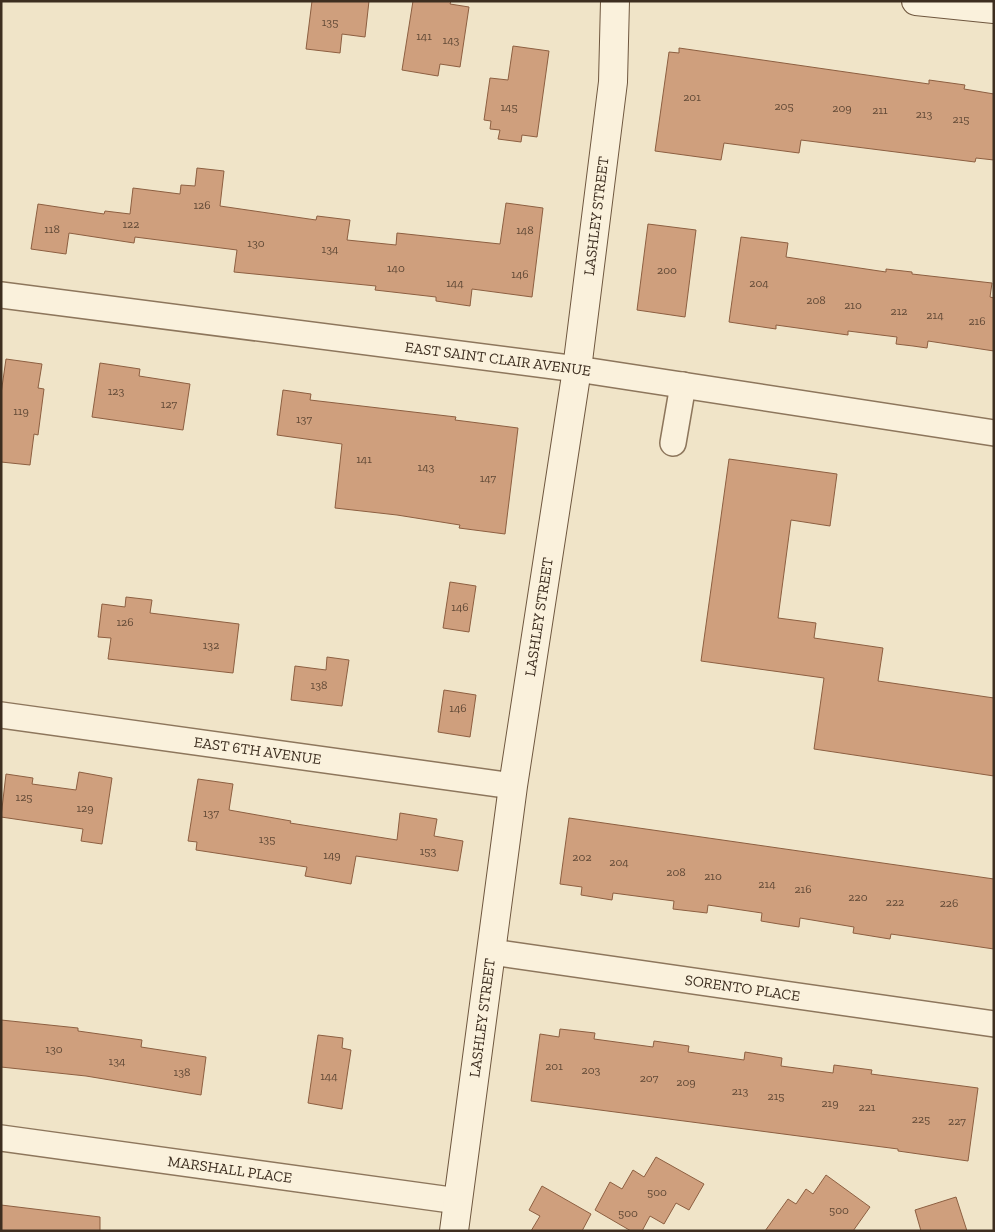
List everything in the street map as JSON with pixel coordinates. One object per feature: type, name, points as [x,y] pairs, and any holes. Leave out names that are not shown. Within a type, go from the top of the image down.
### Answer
[{"type":"main road","name":"LASHLEY STREET","points":[[454,1231],[513,786],[577,369],[613,82],[615,1]]},
{"type":"main road","points":[[916,1],[994,9]]},
{"type":"street","name":"EAST SAINT CLAIR AVENUE","points":[[1,295],[577,369],[994,433]]},
{"type":"street","points":[[673,443],[683,385]]},
{"type":"street","name":"EAST 6TH AVENUE","points":[[1,714],[513,786]]},
{"type":"street","name":"SORENTO PLACE","points":[[492,952],[994,1024]]},
{"type":"street","name":"MARSHALL PLACE","points":[[1,1138],[458,1201]]},
{"type":"building","points":[[312,1],[369,1],[365,37],[342,34],[340,53],[306,49]]},
{"type":"building","points":[[413,1],[451,1],[450,4],[469,7],[460,67],[440,64],[438,76],[402,70]]},
{"type":"building","points":[[513,46],[549,51],[537,137],[522,135],[521,142],[498,139],[500,130],[490,129],[491,121],[484,120],[490,78],[508,80]]},
{"type":"building","points":[[679,48],[929,84],[929,80],[965,85],[964,89],[994,94],[994,160],[976,158],[975,162],[801,140],[799,153],[724,143],[721,160],[655,151],[669,52],[679,53]]},
{"type":"building","points":[[197,168],[224,171],[220,206],[316,220],[317,216],[350,220],[347,240],[396,245],[397,233],[500,244],[506,203],[543,208],[532,297],[472,289],[470,306],[436,301],[436,297],[375,290],[376,286],[234,272],[237,250],[135,237],[134,243],[69,233],[66,254],[31,249],[38,204],[104,214],[105,211],[130,214],[133,188],[180,194],[181,185],[195,186]]},
{"type":"building","points":[[648,224],[696,230],[685,317],[637,310]]},
{"type":"building","points":[[741,237],[788,243],[786,257],[886,272],[886,269],[912,272],[912,274],[992,283],[990,297],[994,298],[994,351],[928,341],[927,348],[896,344],[897,337],[848,331],[848,335],[776,325],[776,329],[729,322]]},
{"type":"building","points":[[6,359],[42,364],[38,388],[44,389],[38,435],[34,434],[30,465],[1,462],[1,394]]},
{"type":"building","points":[[100,363],[140,369],[139,376],[190,384],[183,430],[92,417]]},
{"type":"building","points":[[283,390],[311,394],[310,400],[456,417],[455,420],[518,428],[505,534],[459,528],[460,525],[397,515],[335,508],[342,444],[277,435]]},
{"type":"building","points":[[729,459],[837,474],[830,526],[791,520],[778,618],[816,623],[814,638],[883,648],[878,681],[994,698],[994,776],[814,749],[824,678],[701,661]]},
{"type":"building","points":[[450,582],[476,586],[469,632],[443,628]]},
{"type":"building","points":[[126,597],[152,600],[150,613],[239,624],[233,673],[108,659],[111,638],[98,637],[102,604],[125,607]]},
{"type":"building","points":[[327,657],[349,660],[342,706],[291,700],[295,666],[326,670]]},
{"type":"building","points":[[444,690],[476,695],[470,737],[438,732]]},
{"type":"building","points":[[79,772],[112,778],[102,844],[81,841],[83,829],[1,817],[6,774],[33,778],[32,784],[76,790]]},
{"type":"building","points":[[198,779],[233,784],[229,810],[291,821],[290,823],[397,840],[400,813],[437,819],[434,836],[463,841],[458,871],[356,856],[351,884],[305,876],[307,867],[196,850],[197,842],[188,841]]},
{"type":"building","points":[[569,818],[994,879],[994,949],[891,934],[890,939],[853,933],[854,927],[800,918],[799,927],[779,924],[761,921],[762,913],[708,905],[707,913],[673,909],[674,901],[613,893],[612,900],[581,895],[582,887],[560,884]]},
{"type":"building","points":[[1,1020],[78,1028],[78,1031],[142,1040],[141,1047],[206,1057],[201,1095],[86,1076],[1,1067]]},
{"type":"building","points":[[560,1029],[595,1033],[594,1039],[653,1047],[654,1041],[689,1046],[688,1052],[744,1060],[745,1052],[782,1058],[781,1066],[833,1073],[834,1065],[872,1070],[871,1074],[978,1088],[968,1161],[898,1151],[898,1149],[531,1101],[540,1034],[559,1037]]},
{"type":"building","points":[[318,1035],[343,1038],[342,1048],[351,1050],[342,1109],[308,1103]]},
{"type":"building","points":[[656,1157],[704,1184],[689,1210],[676,1203],[664,1224],[650,1216],[642,1231],[631,1231],[595,1210],[610,1182],[622,1189],[633,1170],[644,1177]]},
{"type":"building","points":[[826,1175],[870,1207],[853,1231],[765,1231],[788,1199],[796,1204],[806,1189],[813,1194]]},
{"type":"building","points":[[542,1186],[591,1214],[582,1231],[531,1231],[540,1216],[529,1210]]},
{"type":"building","points":[[956,1197],[967,1231],[921,1231],[915,1210]]},
{"type":"building","points":[[1,1205],[100,1217],[100,1231],[1,1231]]}]
